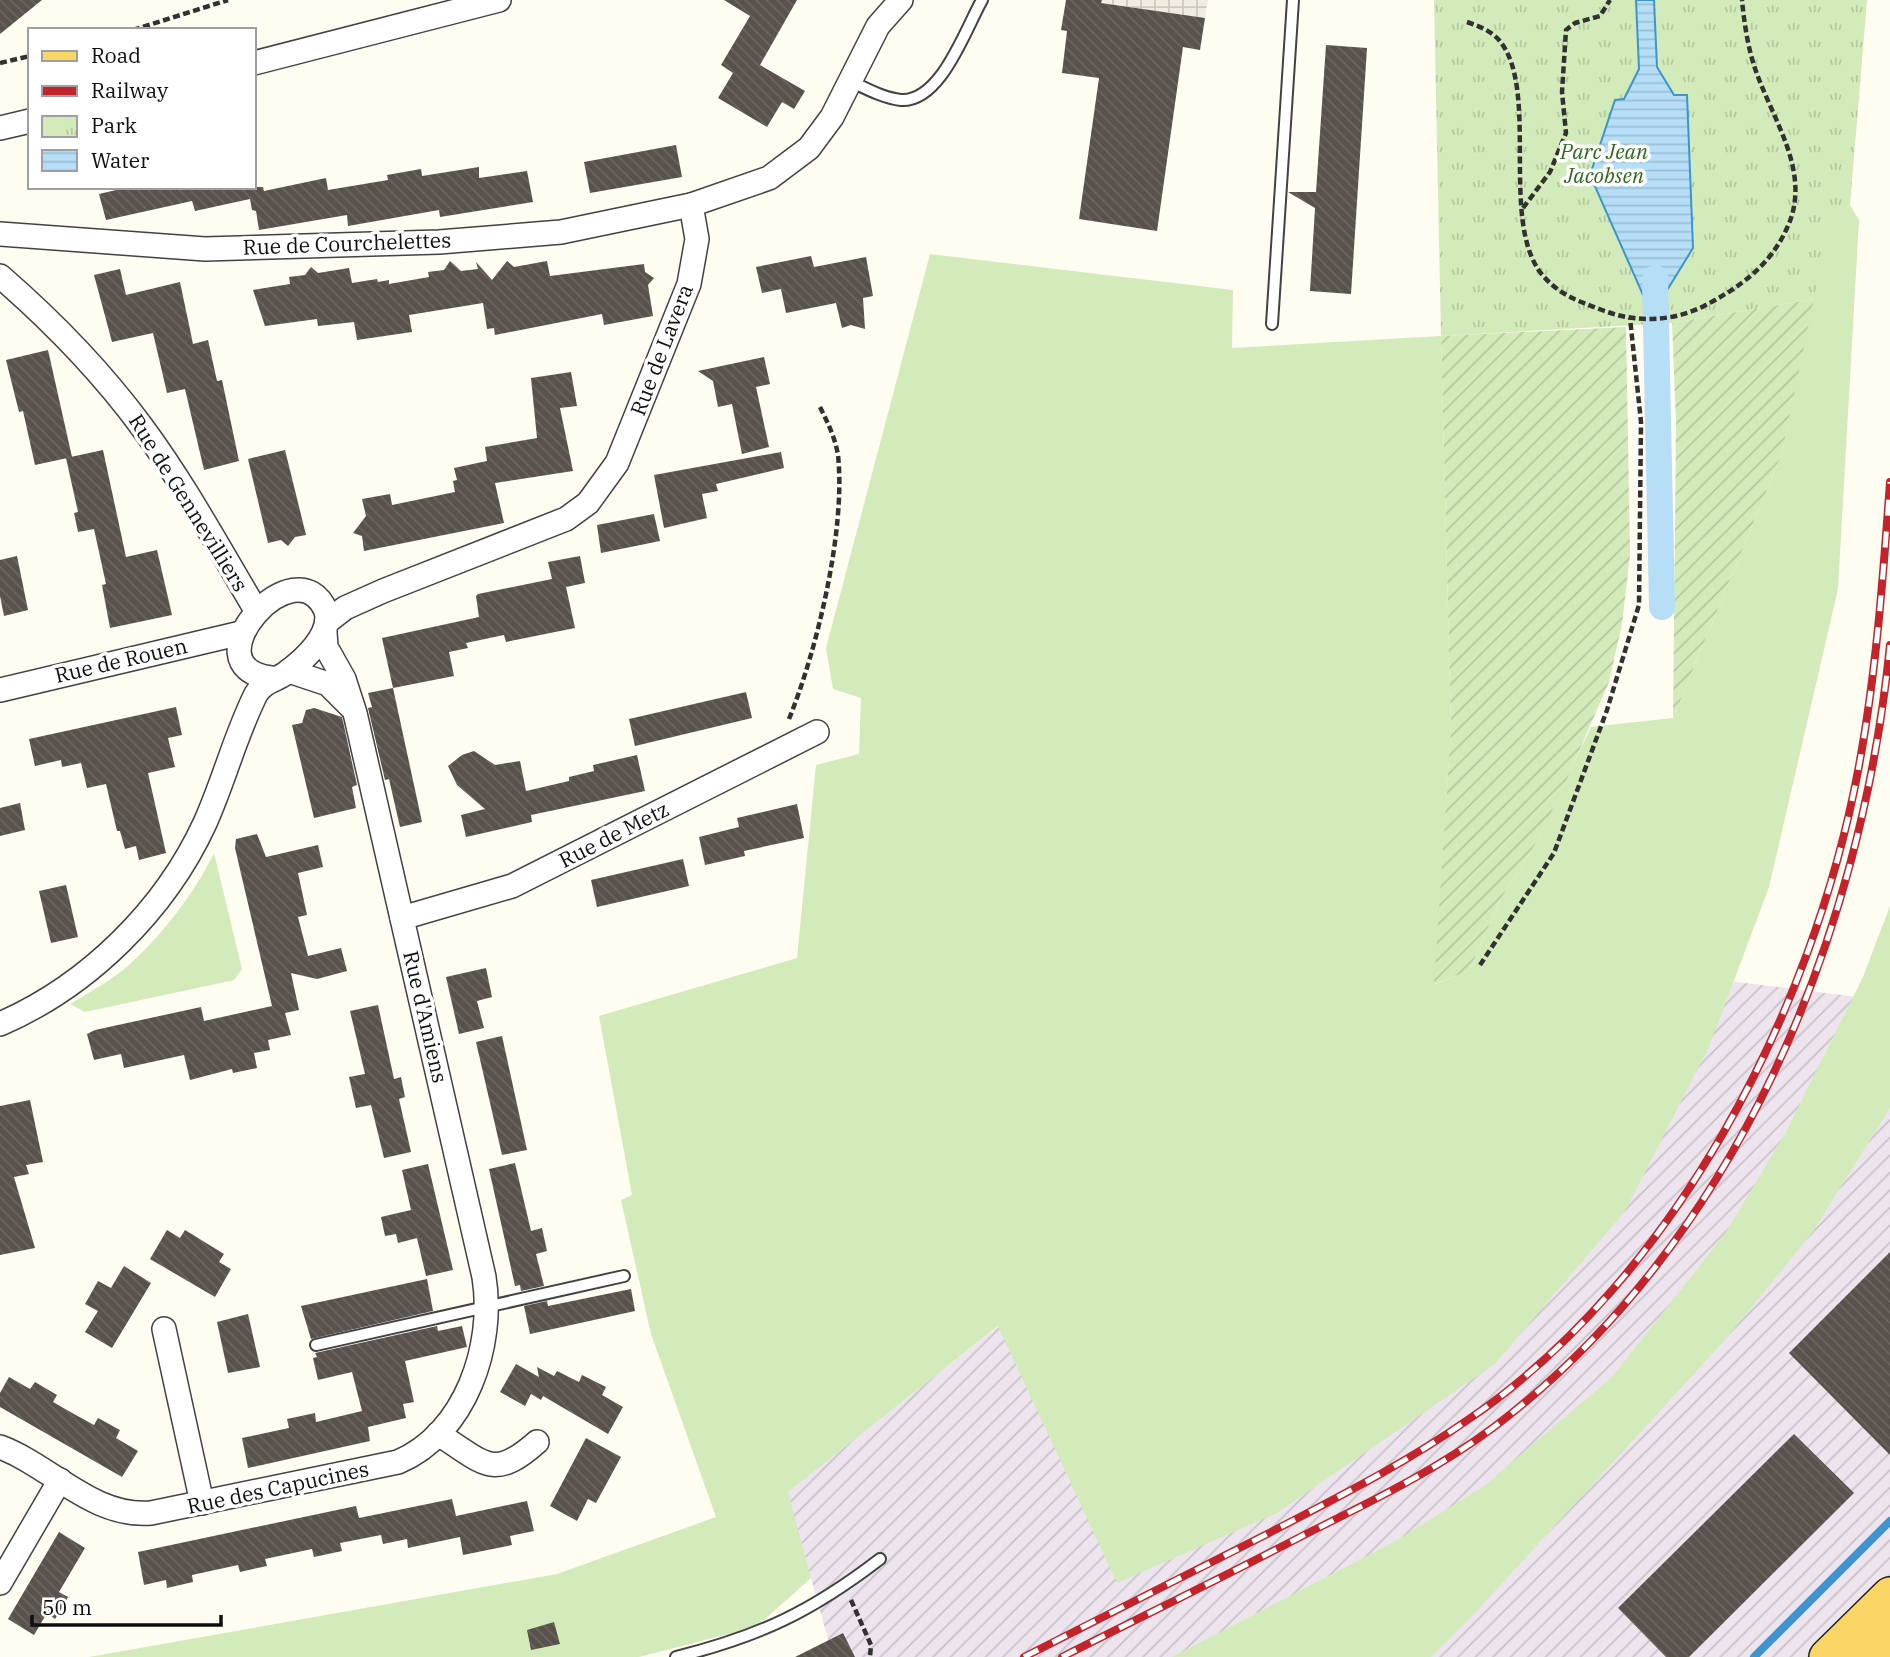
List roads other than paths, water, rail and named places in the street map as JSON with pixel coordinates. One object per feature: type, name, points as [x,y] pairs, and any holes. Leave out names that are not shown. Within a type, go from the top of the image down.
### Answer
[{"type":"main road","points":[[1828,1657],[1890,1595]]},
{"type":"main road","points":[[1867,1657],[1890,1632]]},
{"type":"street","points":[[256,62],[499,0]]},
{"type":"street","points":[[691,205],[755,184],[799,158],[826,127],[878,26],[901,0]]},
{"type":"street","points":[[0,128],[28,121]]},
{"type":"street","name":"Rue de Courchelettes","points":[[0,234],[205,249],[439,242],[561,232],[691,205]]},
{"type":"street","name":"Rue de Lavera","points":[[326,627],[345,608],[375,594],[558,523],[576,513],[599,490],[617,463],[689,284],[697,239],[691,205]]},
{"type":"street","name":"Rue de Gennevilliers","points":[[0,276],[71,341],[143,428],[257,612]]},
{"type":"street","points":[[0,1024],[72,983],[132,929],[157,900],[198,836],[253,701],[280,675],[326,627],[320,600],[312,593],[299,590],[284,593],[257,612],[241,633],[239,648],[242,659],[255,673],[280,675]]},
{"type":"street","name":"Rue d'Amiens","points":[[326,627],[326,647],[344,679],[355,713],[488,1314]]},
{"type":"street","name":"Rue de Rouen","points":[[0,690],[241,633]]},
{"type":"street","name":"Rue d'Amiens","points":[[280,675],[328,684],[342,695],[355,713]]},
{"type":"street","name":"Rue de Metz","points":[[402,918],[503,889],[817,732]]},
{"type":"street","name":"Rue des Capucines","points":[[0,1447],[98,1503],[131,1514],[151,1514],[398,1462],[421,1450],[438,1434],[471,1381],[482,1352],[488,1314]]},
{"type":"street","points":[[164,1329],[202,1503]]},
{"type":"street","points":[[438,1434],[495,1465],[508,1465],[537,1442]]},
{"type":"street","points":[[0,1583],[60,1480]]},
{"type":"lane","points":[[850,81],[893,99],[911,99],[926,93],[940,78],[982,0]]},
{"type":"lane","points":[[1272,324],[1293,0]]},
{"type":"lane","points":[[317,1345],[488,1314],[624,1276]]},
{"type":"lane","points":[[676,1657],[732,1642],[781,1624],[845,1586],[880,1559]]},
{"type":"water","points":[[1636,0],[1654,0],[1657,67],[1674,95],[1687,95],[1693,248],[1658,305],[1659,313],[1651,313],[1590,175],[1615,100],[1624,99],[1639,69]]},
{"type":"waterway","points":[[1655,278],[1662,607]]},
{"type":"waterway","points":[[1754,1657],[1890,1521]]},
{"type":"railway","points":[[1024,1657],[1346,1492],[1396,1465],[1469,1419],[1543,1361],[1610,1293],[1670,1216],[1724,1132],[1769,1044],[1807,954],[1837,862],[1858,771],[1870,699],[1890,482]]},
{"type":"railway","points":[[1062,1657],[1378,1498],[1472,1443],[1579,1353],[1653,1269],[1718,1177],[1772,1078],[1816,973],[1850,865],[1875,755],[1890,645]]},
{"type":"park label","name":"Parc Jean Jacobsen","points":[[1604,164]]}]
